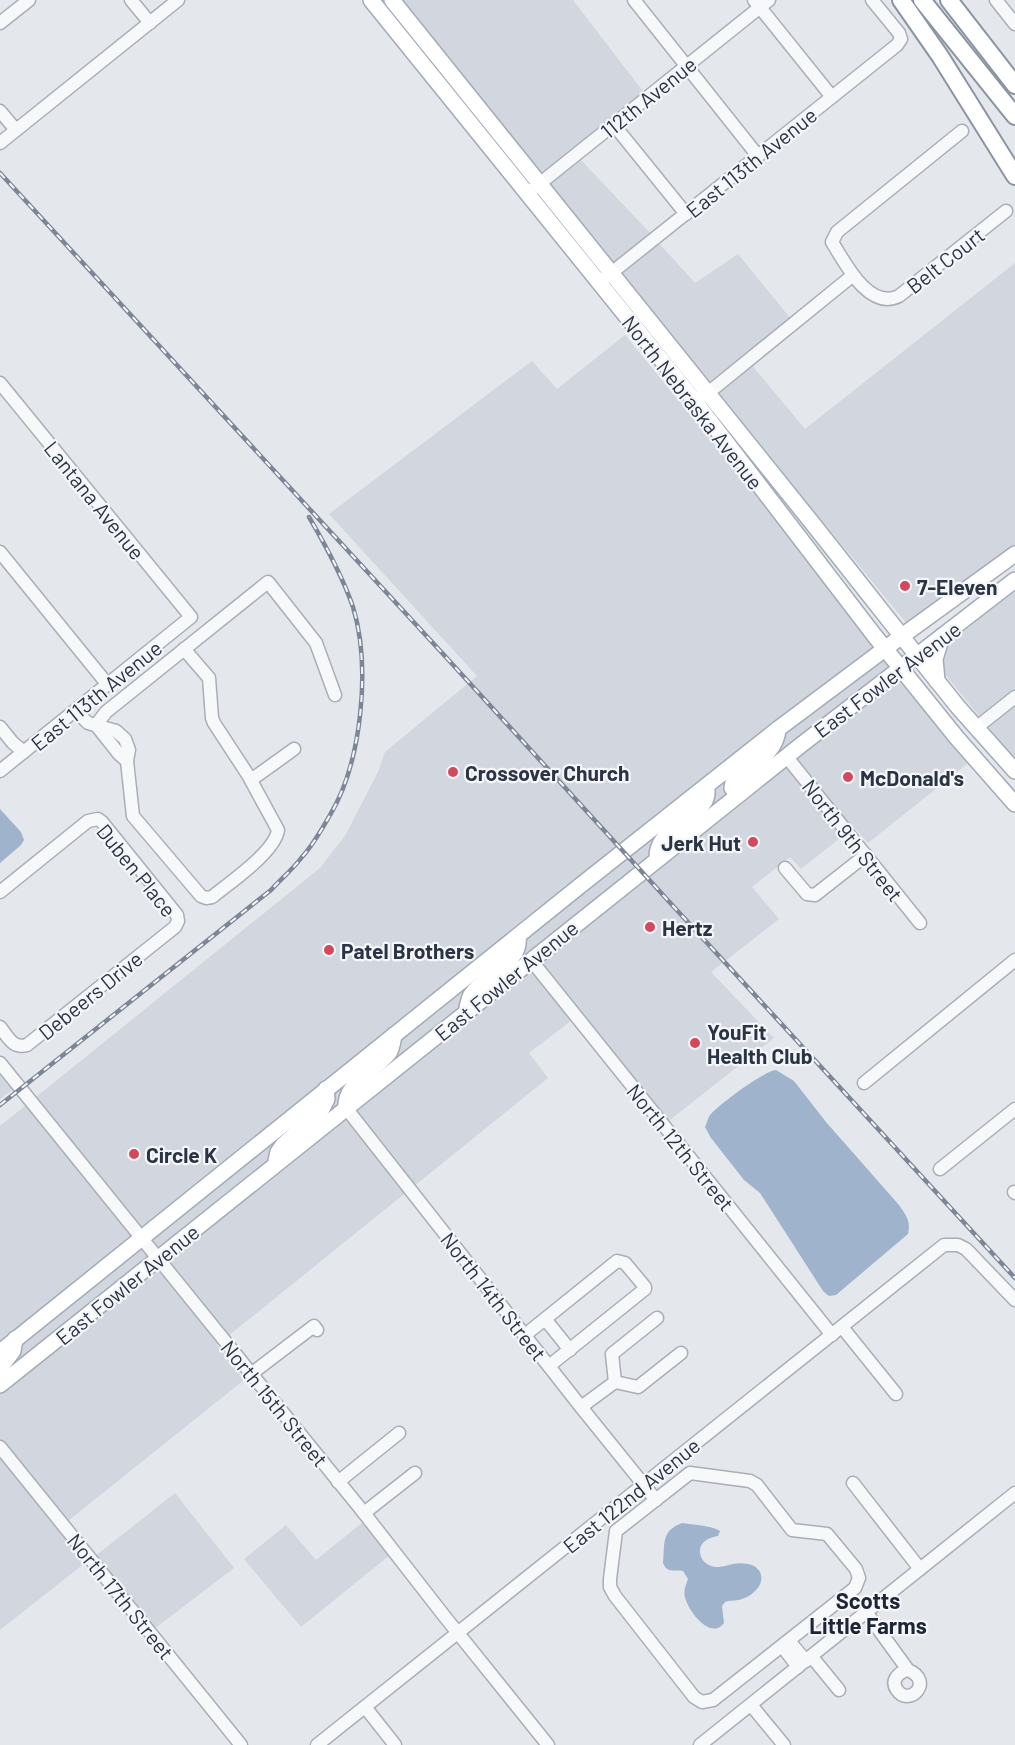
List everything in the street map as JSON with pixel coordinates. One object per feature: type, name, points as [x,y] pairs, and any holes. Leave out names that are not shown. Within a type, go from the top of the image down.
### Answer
[{"type":"highway","points":[[901,0],[955,79],[1015,176]]},
{"type":"highway","points":[[922,0],[1015,116]]},
{"type":"highway","points":[[952,4],[1015,65]]},
{"type":"highway","points":[[952,4],[1015,85]]},
{"type":"main road","points":[[376,6],[392,1]]},
{"type":"main road","name":"North Nebraska Avenue","points":[[392,1],[540,183],[610,283],[701,397],[813,524],[937,681],[1015,771]]},
{"type":"main road","name":"North Nebraska Avenue","points":[[376,6],[527,193],[610,283]]},
{"type":"main road","name":"North Nebraska Avenue","points":[[701,397],[758,484],[901,668],[1015,804]]},
{"type":"main road","points":[[758,484],[784,502],[801,521],[813,524]]},
{"type":"main road","name":"East Fowler Avenue","points":[[0,1352],[778,729],[1015,554]]},
{"type":"main road","name":"East Fowler Avenue","points":[[0,1385],[786,756],[1015,580]]},
{"type":"main road","points":[[937,681],[935,659],[942,636]]},
{"type":"main road","points":[[877,686],[903,685],[920,691]]},
{"type":"main road","points":[[737,795],[732,788],[733,782],[772,747],[777,738],[778,729]]},
{"type":"main road","points":[[657,859],[658,847],[662,841],[706,801],[708,795],[706,786]]},
{"type":"main road","points":[[466,1011],[470,996],[515,954],[519,944],[518,937]]},
{"type":"main road","points":[[346,1108],[351,1088],[391,1052],[394,1035]]},
{"type":"main road","points":[[276,1164],[278,1152],[283,1145],[322,1109],[327,1099],[326,1089]]},
{"type":"main road","points":[[0,1368],[14,1351],[15,1339]]},
{"type":"street","points":[[0,23],[29,0]]},
{"type":"street","points":[[131,0],[150,23]]},
{"type":"street","points":[[0,143],[178,0]]},
{"type":"street","points":[[634,0],[758,156]]},
{"type":"street","name":"East 113th Avenue","points":[[610,283],[686,214],[897,45],[901,39],[899,33],[872,0]]},
{"type":"street","points":[[996,0],[1015,24]]},
{"type":"street","points":[[761,2],[832,97]]},
{"type":"street","name":"112th Avenue","points":[[527,193],[687,66],[761,2]]},
{"type":"street","points":[[0,111],[16,130]]},
{"type":"street","points":[[614,125],[686,214]]},
{"type":"street","name":"Belt Court","points":[[962,131],[837,232],[832,242],[852,276],[881,299],[892,299],[899,296],[1006,211]]},
{"type":"street","points":[[701,397],[852,276]]},
{"type":"street","name":"Lantana Avenue","points":[[0,383],[191,617]]},
{"type":"street","points":[[0,552],[108,686]]},
{"type":"street","points":[[96,725],[106,712],[268,582],[316,643],[335,695]]},
{"type":"street","name":"East 113th Avenue","points":[[0,771],[191,617]]},
{"type":"street","points":[[76,711],[85,720],[113,729],[122,736],[129,750],[127,761],[133,816],[201,896],[212,897],[250,867],[274,842],[278,834],[277,826],[251,780],[212,720],[209,678],[184,649]]},
{"type":"street","points":[[976,728],[1015,696]]},
{"type":"street","points":[[0,727],[24,752]]},
{"type":"street","points":[[251,780],[294,749]]},
{"type":"street","name":"North 9th Street","points":[[786,756],[920,923]]},
{"type":"street","name":"Duben Place","points":[[0,892],[88,821],[95,819],[100,820],[109,830],[177,915],[178,921]]},
{"type":"street","points":[[785,868],[807,894],[815,895],[866,855]]},
{"type":"street","name":"Debeers Drive","points":[[0,1027],[14,1044],[27,1045],[175,927],[178,921]]},
{"type":"street","name":"North 12th Street","points":[[531,960],[837,1331],[896,1394]]},
{"type":"street","points":[[864,1083],[1015,960]]},
{"type":"street","name":"North 15th Street","points":[[0,1063],[364,1513],[548,1745]]},
{"type":"street","name":"North 14th Street","points":[[346,1108],[656,1500]]},
{"type":"street","points":[[940,1169],[1015,1109]]},
{"type":"street","name":"East 122nd Avenue","points":[[317,1745],[944,1245],[958,1245],[966,1249],[1015,1300]]},
{"type":"street","points":[[525,1335],[617,1262],[625,1263],[645,1287],[549,1366]]},
{"type":"street","points":[[615,1382],[612,1354],[657,1318]]},
{"type":"street","points":[[545,1319],[570,1350]]},
{"type":"street","points":[[251,1374],[314,1326],[317,1330]]},
{"type":"street","points":[[581,1407],[615,1382],[638,1387],[681,1353]]},
{"type":"street","points":[[338,1482],[399,1433]]},
{"type":"street","name":"North 17th Street","points":[[0,1447],[241,1745]]},
{"type":"street","points":[[364,1513],[415,1473]]},
{"type":"street","points":[[690,1473],[750,1481],[757,1485],[792,1530],[827,1534],[856,1569],[859,1578],[855,1588],[785,1644],[713,1700],[702,1702],[694,1697],[610,1587],[616,1531],[690,1473]]},
{"type":"street","points":[[854,1483],[920,1569]]},
{"type":"street","points":[[700,1745],[1015,1493]]},
{"type":"street","points":[[866,1612],[908,1670]]},
{"type":"street","points":[[785,1644],[839,1690]]},
{"type":"street","points":[[751,1705],[784,1745]]},
{"type":"street","points":[[365,1707],[395,1745]]},
{"type":"shaded area","points":[[398,0],[573,0],[645,94],[541,176]]},
{"type":"shaded area","points":[[579,158],[652,235],[613,266],[547,184]]},
{"type":"shaded area","points":[[658,242],[695,283],[738,254],[791,319],[711,385],[619,273]]},
{"type":"shaded area","points":[[1015,263],[1015,548],[908,625],[716,392],[751,364],[805,429]]},
{"type":"shaded area","points":[[625,335],[972,760],[868,843],[854,827],[801,869],[790,857],[752,887],[779,919],[711,972],[774,1038],[666,1123],[580,1014],[529,1053],[548,1078],[217,1345],[244,1380],[58,1529],[85,1563],[0,1630],[0,1126],[320,868],[346,834],[378,772],[385,752],[477,676],[329,514],[532,361],[557,389]]},
{"type":"shaded area","points":[[1015,588],[1015,691],[981,718],[939,667],[942,648]]},
{"type":"shaded area","points":[[1015,702],[1015,761],[987,725]]},
{"type":"shaded area","points":[[0,1076],[12,1090],[0,1099]]},
{"type":"shaded area","points":[[175,1493],[234,1568],[154,1629],[94,1557]]},
{"type":"shaded area","points":[[363,1522],[390,1555],[301,1627],[244,1559],[286,1525],[316,1560]]},
{"type":"water","points":[[0,809],[21,832],[24,840],[0,863]]},
{"type":"water","points":[[776,1070],[794,1081],[826,1122],[899,1205],[908,1222],[908,1234],[836,1295],[829,1296],[823,1291],[760,1193],[744,1180],[705,1127],[710,1115],[723,1103],[753,1082]]},
{"type":"water","points":[[682,1523],[707,1526],[720,1531],[718,1536],[705,1541],[700,1549],[701,1557],[707,1564],[716,1567],[739,1563],[748,1564],[760,1573],[760,1584],[755,1591],[742,1599],[725,1602],[722,1606],[724,1623],[719,1628],[707,1626],[695,1616],[684,1595],[688,1579],[683,1571],[669,1570],[663,1563],[665,1538],[670,1530]]},
{"type":"railway","points":[[0,173],[1015,1278]]},
{"type":"railway","points":[[0,1105],[271,890],[295,866],[330,815],[350,768],[356,741],[360,713],[362,657],[349,595],[309,517]]},
{"type":"place","name":"7-Eleven","points":[[905,586]]},
{"type":"place","name":"Crossover Church","points":[[453,772]]},
{"type":"place","name":"McDonald's","points":[[848,777]]},
{"type":"place","name":"Jerk Hut","points":[[753,842]]},
{"type":"place","name":"Hertz","points":[[650,927]]},
{"type":"place","name":"Patel Brothers","points":[[329,950]]},
{"type":"place","name":"YouFit Health Club","points":[[695,1043]]},
{"type":"place","name":"Circle K","points":[[134,1154]]},
{"type":"district","name":"Scotts Little Farms","points":[[868,1613]]}]
